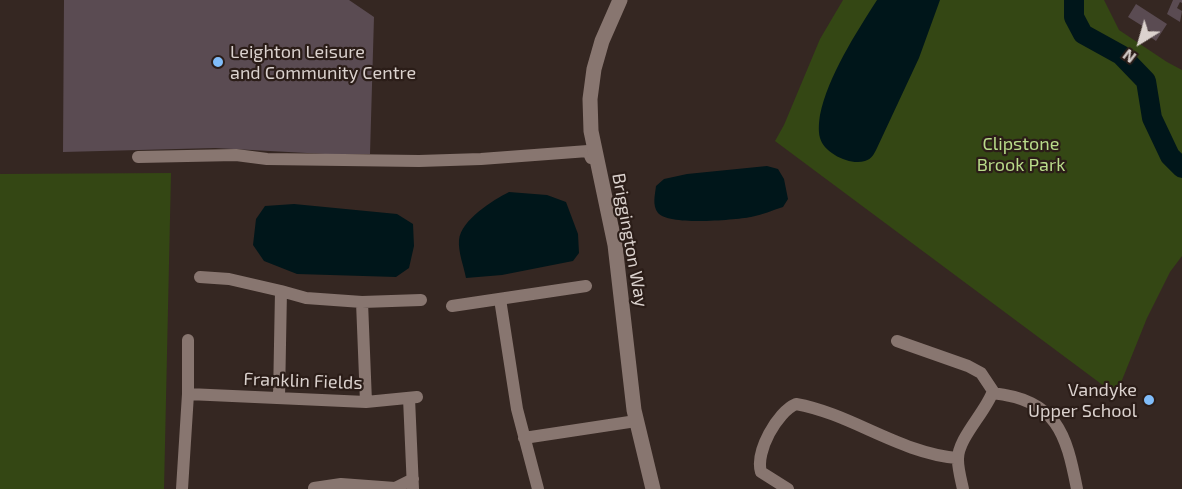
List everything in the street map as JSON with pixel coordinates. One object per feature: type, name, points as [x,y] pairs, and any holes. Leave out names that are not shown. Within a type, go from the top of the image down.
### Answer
[{"type":"street","name":"Briggington Way","points":[[620,0],[602,41],[594,69],[590,99],[591,131],[615,245],[636,421],[653,489]]},
{"type":"street","points":[[138,157],[236,155],[267,159],[429,161],[588,151],[591,158],[596,157]]},
{"type":"street","points":[[200,277],[229,279],[306,298],[362,302],[421,300]]},
{"type":"street","points":[[452,306],[586,286]]},
{"type":"street","points":[[279,398],[281,291]]},
{"type":"street","points":[[500,299],[518,409],[538,489]]},
{"type":"street","points":[[362,302],[366,402]]},
{"type":"street","points":[[182,489],[188,394],[188,340]]},
{"type":"street","points":[[897,341],[968,366],[981,373],[989,383],[992,393],[989,402],[961,447],[957,458],[963,489]]},
{"type":"street","points":[[992,393],[1013,397],[1030,404],[1045,411],[1054,420],[1061,430],[1077,489]]},
{"type":"street","name":"Franklin Fields","points":[[188,394],[366,402],[413,397],[413,484]]},
{"type":"street","points":[[788,489],[761,472],[759,455],[780,416],[787,408],[796,404],[818,409],[919,452],[957,458]]},
{"type":"street","points":[[524,438],[636,421]]},
{"type":"street","points":[[313,489],[341,484],[395,488],[413,484]]},
{"type":"green space","name":"Clipstone Brook Park","points":[[843,0],[1074,0],[1074,17],[1083,34],[1121,55],[1146,81],[1152,118],[1170,155],[1182,168],[1182,256],[1170,272],[1147,318],[1116,395],[775,141],[820,39]]},
{"type":"green space","points":[[1076,0],[1104,0],[1119,30],[1182,70],[1182,162],[1173,153],[1156,118],[1148,81],[1123,53],[1085,32],[1077,17]]},
{"type":"green space","points":[[171,173],[164,489],[0,489],[0,174]]},
{"type":"shaded area","points":[[877,0],[940,0],[919,58],[875,152],[867,160],[852,162],[838,157],[822,144],[819,132],[820,115],[836,70]]},
{"type":"shaded area","points":[[767,166],[778,169],[784,179],[788,199],[783,207],[751,217],[702,221],[675,220],[664,217],[656,210],[654,200],[656,186],[664,179],[687,174]]},
{"type":"shaded area","points":[[509,192],[547,195],[566,202],[578,234],[579,253],[573,261],[502,275],[466,278],[459,249],[459,240],[465,225],[495,200]]},
{"type":"shaded area","points":[[294,204],[397,214],[413,224],[414,246],[409,268],[396,277],[297,274],[264,261],[253,245],[256,219],[265,206]]},
{"type":"building","name":"Leighton Leisure and Community Centre","points":[[64,0],[349,0],[374,17],[370,154],[215,148],[63,152]]},
{"type":"building","points":[[1173,0],[1182,0],[1177,8],[1182,11],[1180,22],[1167,14]]},
{"type":"building","points":[[1136,4],[1167,24],[1156,41],[1149,36],[1152,32],[1128,17]]},
{"type":"waterway","points":[[1074,0],[1074,17],[1083,34],[1121,55],[1146,81],[1152,118],[1170,156],[1182,168]]},
{"type":"place","name":"Leighton Leisure and Community Centre","points":[[218,62]]},
{"type":"place","name":"Vandyke Upper School","points":[[1149,400]]}]
